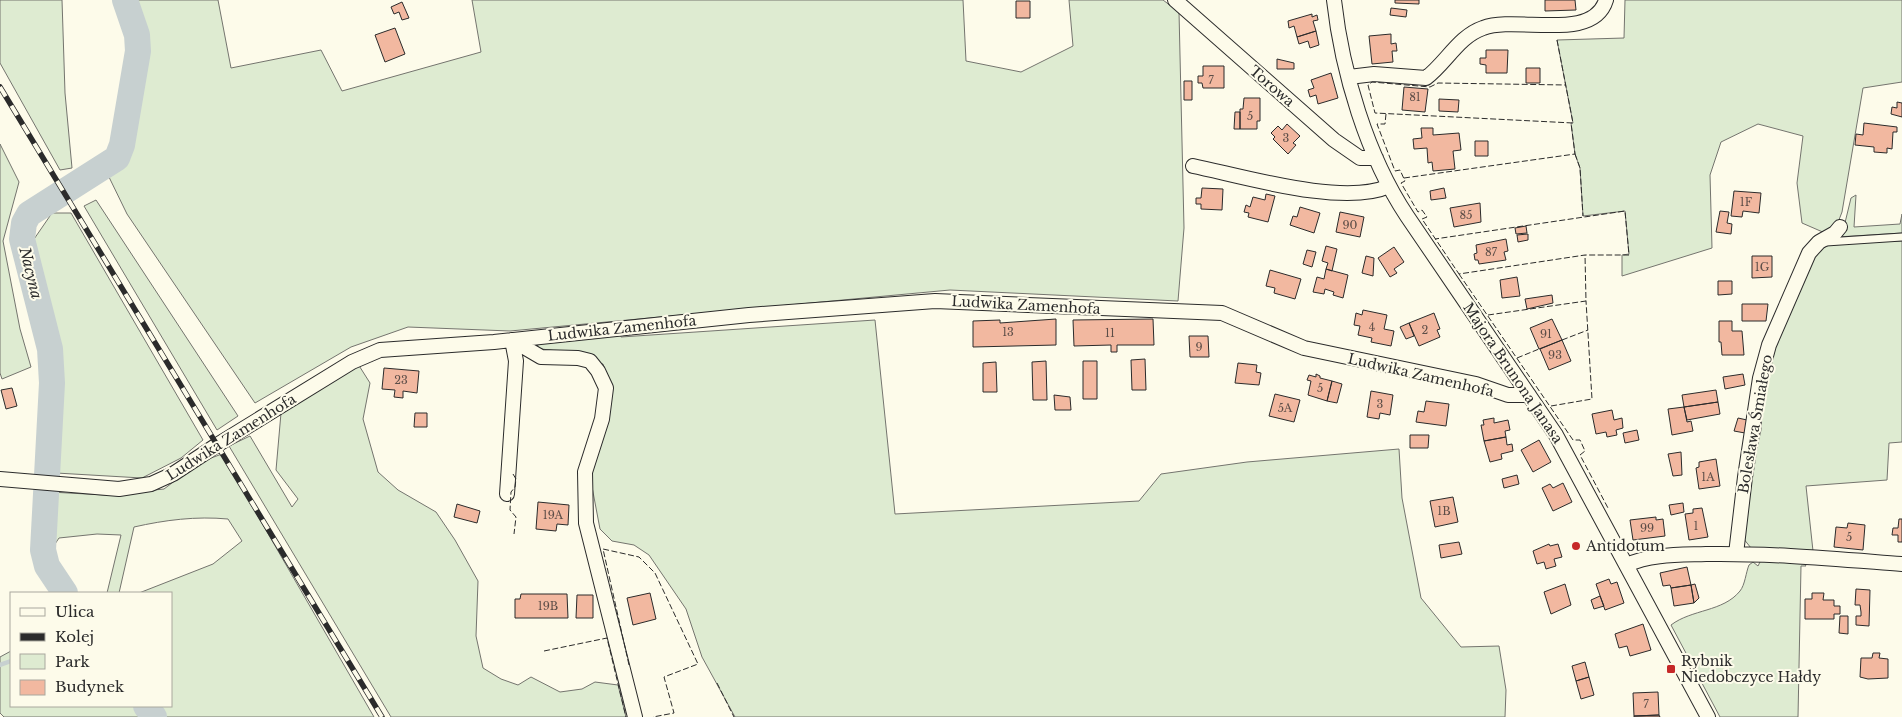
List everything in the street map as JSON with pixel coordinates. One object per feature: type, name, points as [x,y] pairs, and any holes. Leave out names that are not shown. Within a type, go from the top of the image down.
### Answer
[{"type":"street","name":"Torowa","points":[[1175,0],[1334,140],[1360,158],[1376,158]]},
{"type":"street","name":"Majora Brunona Janasa","points":[[1334,0],[1349,77],[1376,158],[1389,186],[1407,216],[1568,454],[1708,717]]},
{"type":"street","points":[[1349,77],[1374,74],[1426,78],[1464,40],[1480,29],[1502,24],[1566,25],[1587,22],[1599,14],[1606,0]]},
{"type":"street","points":[[1193,166],[1338,195],[1375,192],[1389,186]]},
{"type":"street","name":"Bolesława Śmiałego","points":[[1736,554],[1753,418],[1767,353],[1809,253],[1818,242],[1835,233],[1840,227]]},
{"type":"street","name":"Ludwika Zamenhofa","points":[[0,479],[34,484],[119,489],[162,480],[352,362],[380,350],[512,340],[749,315],[935,301],[1222,313],[1304,348],[1476,384],[1508,395],[1529,395]]},
{"type":"street","points":[[507,494],[516,362],[512,340]]},
{"type":"street","name":"Ludwika Zamenhofa","points":[[512,340],[541,357],[578,358],[590,361],[598,371],[606,388],[602,419],[585,472],[586,523],[636,717]]},
{"type":"street","points":[[1627,565],[1643,559],[1736,554],[1787,555],[1902,564]]},
{"type":"lane","points":[[1818,242],[1902,237]]},
{"type":"green space","points":[[0,0],[62,0],[65,93],[72,168],[60,170],[0,63]]},
{"type":"green space","points":[[130,0],[218,0],[231,68],[321,50],[342,91],[481,52],[472,0],[963,0],[966,61],[1021,72],[1073,46],[1069,0],[1163,0],[1179,12],[1184,228],[1178,301],[950,290],[510,331],[408,327],[351,347],[255,403],[127,214],[108,175],[126,160],[144,53],[140,22]]},
{"type":"green space","points":[[1625,0],[1902,0],[1902,82],[1863,88],[1842,212],[1837,225],[1825,233],[1802,223],[1797,183],[1803,136],[1758,124],[1721,142],[1710,175],[1712,248],[1622,276],[1622,255],[1629,254],[1625,211],[1583,216],[1580,168],[1575,154],[1571,123],[1573,123],[1557,40],[1624,38]]},
{"type":"green space","points":[[0,144],[19,182],[3,241],[20,329],[31,367],[2,379],[0,373]]},
{"type":"green space","points":[[1856,195],[1854,227],[1900,224],[1902,214],[1902,233],[1837,237],[1843,231],[1851,198]]},
{"type":"green space","points":[[96,200],[238,416],[217,430],[84,206]]},
{"type":"green space","points":[[52,213],[71,213],[203,440],[181,458],[142,478],[56,473],[61,432],[62,349],[57,348],[32,242]]},
{"type":"green space","points":[[1902,241],[1902,442],[1889,443],[1887,480],[1806,486],[1813,551],[1751,548],[1743,538],[1749,482],[1761,430],[1763,396],[1772,354],[1811,259],[1824,245]]},
{"type":"green space","points":[[875,320],[895,514],[1139,501],[1161,474],[1247,462],[1399,449],[1402,498],[1421,598],[1461,647],[1499,646],[1506,690],[1505,717],[735,717],[702,657],[686,609],[649,555],[634,545],[612,541],[600,529],[589,471],[612,391],[603,364],[557,351],[534,348],[544,341],[620,332],[621,337]]},
{"type":"green space","points":[[358,364],[370,383],[363,419],[378,472],[398,490],[436,512],[455,540],[478,581],[476,636],[483,668],[501,679],[518,685],[531,677],[560,692],[582,689],[595,682],[618,685],[626,717],[391,717],[229,446],[250,436],[292,507],[298,499],[276,470],[281,413]]},
{"type":"green space","points":[[222,454],[374,717],[159,717],[152,707],[172,707],[172,592],[142,592],[213,564],[242,541],[228,519],[181,519],[134,527],[119,592],[107,592],[121,535],[97,534],[59,538],[47,556],[50,492],[105,495],[164,489],[200,462]]},
{"type":"green space","points":[[53,550],[55,561],[75,592],[68,592],[48,561]]},
{"type":"green space","points":[[1762,558],[1804,563],[1806,566],[1801,566],[1798,717],[1720,717],[1671,625],[1733,598],[1742,588],[1749,565],[1753,562],[1758,566]]},
{"type":"green space","points":[[10,652],[10,707],[139,707],[146,717],[4,717],[0,713],[0,657]]},
{"type":"building","points":[[1395,0],[1419,0],[1419,4],[1395,3]]},
{"type":"building","points":[[1545,0],[1575,0],[1576,10],[1545,11]]},
{"type":"building","points":[[1016,1],[1030,1],[1030,18],[1016,18]]},
{"type":"building","points":[[402,2],[409,18],[402,20],[399,12],[394,14],[391,7]]},
{"type":"building","points":[[1391,8],[1407,10],[1406,17],[1390,15]]},
{"type":"building","points":[[1312,14],[1312,17],[1317,15],[1318,20],[1313,21],[1316,31],[1297,37],[1294,26],[1289,28],[1288,21]]},
{"type":"building","points":[[395,28],[405,54],[385,62],[375,35]]},
{"type":"building","points":[[1316,31],[1319,45],[1310,48],[1308,41],[1299,44],[1297,37]]},
{"type":"building","points":[[1391,34],[1391,44],[1396,43],[1397,51],[1392,51],[1393,62],[1372,64],[1369,36]]},
{"type":"building","points":[[1486,50],[1508,50],[1507,73],[1486,73],[1486,65],[1480,64],[1480,58],[1486,58]]},
{"type":"building","points":[[1277,59],[1294,63],[1294,69],[1277,69]]},
{"type":"building","points":[[1203,66],[1224,66],[1224,88],[1203,88],[1202,83],[1198,83],[1198,76],[1203,76]]},
{"type":"building","points":[[1526,68],[1540,68],[1540,83],[1526,83]]},
{"type":"building","points":[[1331,73],[1338,98],[1318,104],[1316,95],[1310,97],[1308,90],[1314,88],[1311,80]]},
{"type":"building","points":[[1184,81],[1192,81],[1192,100],[1184,100]]},
{"type":"building","points":[[1404,87],[1428,89],[1425,112],[1402,110]]},
{"type":"building","points":[[1244,98],[1260,98],[1260,121],[1257,121],[1257,129],[1240,129],[1240,109],[1243,109]]},
{"type":"building","points":[[1439,99],[1459,100],[1458,112],[1439,111]]},
{"type":"building","points":[[1897,102],[1902,103],[1902,117],[1891,114],[1892,107],[1897,108]]},
{"type":"building","points":[[1235,112],[1240,112],[1240,129],[1234,129]]},
{"type":"building","points":[[1864,123],[1897,127],[1897,132],[1893,132],[1892,149],[1887,148],[1887,153],[1874,152],[1874,147],[1855,145],[1856,134],[1863,135]]},
{"type":"building","points":[[1287,124],[1300,136],[1293,143],[1296,145],[1288,154],[1273,139],[1275,137],[1271,133],[1278,126],[1282,130]]},
{"type":"building","points":[[1421,128],[1433,128],[1433,135],[1459,133],[1461,150],[1453,151],[1455,169],[1433,171],[1432,162],[1428,163],[1427,148],[1414,149],[1413,139],[1422,138]]},
{"type":"building","points":[[1475,141],[1488,141],[1488,156],[1475,156]]},
{"type":"building","points":[[1202,188],[1223,189],[1222,210],[1201,209],[1201,204],[1196,204],[1196,198],[1201,198]]},
{"type":"building","points":[[1444,188],[1446,198],[1431,200],[1430,191]]},
{"type":"building","points":[[1734,191],[1761,193],[1759,213],[1743,211],[1742,217],[1731,216]]},
{"type":"building","points":[[1266,194],[1275,196],[1268,222],[1248,217],[1249,213],[1244,212],[1246,205],[1250,207],[1253,197],[1265,200]]},
{"type":"building","points":[[1480,203],[1481,222],[1454,227],[1450,208]]},
{"type":"building","points":[[1300,207],[1320,213],[1314,233],[1290,225],[1293,216],[1297,217]]},
{"type":"building","points":[[1720,211],[1729,212],[1727,223],[1732,224],[1731,234],[1716,232]]},
{"type":"building","points":[[1340,212],[1364,217],[1360,237],[1336,232]]},
{"type":"building","points":[[1526,226],[1527,233],[1516,234],[1515,228]]},
{"type":"building","points":[[1528,234],[1528,240],[1518,242],[1517,235]]},
{"type":"building","points":[[1506,239],[1508,251],[1504,252],[1506,260],[1479,264],[1478,260],[1475,260],[1474,254],[1477,253],[1476,245]]},
{"type":"building","points":[[1326,246],[1337,249],[1332,271],[1326,269],[1328,263],[1322,261]]},
{"type":"building","points":[[1394,247],[1404,262],[1394,269],[1397,273],[1390,277],[1378,258]]},
{"type":"building","points":[[1307,250],[1316,252],[1312,267],[1303,264]]},
{"type":"building","points":[[1366,256],[1374,258],[1373,276],[1362,273]]},
{"type":"building","points":[[1752,256],[1772,256],[1772,277],[1752,278]]},
{"type":"building","points":[[1326,269],[1348,275],[1343,298],[1333,295],[1334,292],[1325,289],[1324,294],[1313,292],[1317,277],[1324,279]]},
{"type":"building","points":[[1270,270],[1301,279],[1295,299],[1274,293],[1275,288],[1266,286]]},
{"type":"building","points":[[1517,277],[1520,296],[1502,298],[1500,280]]},
{"type":"building","points":[[1718,281],[1732,281],[1732,294],[1718,295]]},
{"type":"building","points":[[1552,295],[1553,303],[1527,309],[1525,299]]},
{"type":"building","points":[[1742,304],[1768,304],[1766,321],[1742,321]]},
{"type":"building","points":[[1363,310],[1387,315],[1384,329],[1394,331],[1391,346],[1371,342],[1372,338],[1358,335],[1360,326],[1354,325],[1356,313],[1362,315]]},
{"type":"building","points":[[1434,313],[1440,329],[1437,330],[1440,337],[1419,346],[1409,323]]},
{"type":"building","points":[[1056,319],[1056,345],[973,347],[973,321],[1000,320],[1000,323]]},
{"type":"building","points":[[1153,319],[1154,345],[1117,345],[1117,352],[1111,352],[1111,345],[1074,346],[1073,320]]},
{"type":"building","points":[[1552,319],[1562,340],[1539,349],[1530,328]]},
{"type":"building","points":[[1719,321],[1732,321],[1732,331],[1742,331],[1744,355],[1722,355],[1721,342],[1719,342]]},
{"type":"building","points":[[1409,323],[1414,336],[1406,339],[1400,327]]},
{"type":"building","points":[[1189,336],[1208,336],[1209,357],[1190,357]]},
{"type":"building","points":[[1562,340],[1571,361],[1549,370],[1540,349]]},
{"type":"building","points":[[1145,359],[1146,390],[1132,390],[1131,360]]},
{"type":"building","points":[[1046,361],[1047,400],[1033,400],[1032,362]]},
{"type":"building","points":[[1083,361],[1097,361],[1097,399],[1083,399]]},
{"type":"building","points":[[996,362],[997,392],[983,392],[983,363]]},
{"type":"building","points":[[1238,363],[1257,365],[1256,372],[1261,373],[1259,385],[1235,383]]},
{"type":"building","points":[[384,368],[419,371],[417,393],[403,391],[403,398],[394,397],[395,390],[382,389]]},
{"type":"building","points":[[1316,374],[1320,378],[1332,381],[1327,401],[1308,395],[1311,381],[1307,380],[1309,375],[1316,377]]},
{"type":"building","points":[[1743,374],[1745,385],[1725,389],[1723,377]]},
{"type":"building","points":[[1332,381],[1342,384],[1337,403],[1327,401]]},
{"type":"building","points":[[12,388],[17,406],[6,409],[1,390]]},
{"type":"building","points":[[1716,390],[1718,402],[1684,407],[1682,395]]},
{"type":"building","points":[[1371,391],[1393,395],[1390,415],[1380,413],[1379,419],[1367,417]]},
{"type":"building","points":[[1275,394],[1300,400],[1294,422],[1269,416]]},
{"type":"building","points":[[1054,395],[1070,397],[1071,410],[1055,410]]},
{"type":"building","points":[[1426,401],[1449,404],[1446,426],[1416,422],[1418,411],[1424,412]]},
{"type":"building","points":[[1718,402],[1720,414],[1687,420],[1684,407]]},
{"type":"building","points":[[1684,407],[1687,422],[1691,421],[1693,431],[1672,435],[1668,409]]},
{"type":"building","points":[[1612,410],[1614,420],[1622,418],[1623,428],[1616,430],[1617,435],[1607,437],[1606,432],[1596,434],[1592,414]]},
{"type":"building","points":[[415,413],[427,413],[427,427],[414,427]]},
{"type":"building","points":[[1494,418],[1494,423],[1508,420],[1510,430],[1505,431],[1506,437],[1484,441],[1481,425],[1484,425],[1483,420]]},
{"type":"building","points":[[1738,418],[1747,420],[1745,433],[1734,431]]},
{"type":"building","points":[[1637,430],[1639,440],[1625,443],[1623,433]]},
{"type":"building","points":[[1410,435],[1429,435],[1428,448],[1410,448]]},
{"type":"building","points":[[1506,437],[1507,445],[1512,444],[1513,451],[1501,454],[1502,459],[1490,462],[1484,441]]},
{"type":"building","points":[[1539,440],[1551,462],[1533,472],[1521,450]]},
{"type":"building","points":[[1681,452],[1682,475],[1673,476],[1668,454]]},
{"type":"building","points":[[1716,459],[1720,486],[1699,489],[1696,468],[1699,467],[1699,462]]},
{"type":"building","points":[[1517,475],[1519,484],[1504,488],[1502,479]]},
{"type":"building","points":[[1563,483],[1572,502],[1553,511],[1542,488],[1550,484],[1553,488]]},
{"type":"building","points":[[1453,497],[1458,522],[1435,527],[1430,501]]},
{"type":"building","points":[[538,502],[569,505],[568,525],[557,524],[556,531],[536,529]]},
{"type":"building","points":[[1683,503],[1684,512],[1671,515],[1669,505]]},
{"type":"building","points":[[457,504],[480,511],[477,523],[454,517]]},
{"type":"building","points":[[1702,508],[1708,537],[1689,540],[1685,514],[1693,513],[1693,509]]},
{"type":"building","points":[[1656,517],[1656,520],[1663,519],[1665,536],[1633,540],[1630,520]]},
{"type":"building","points":[[1899,519],[1902,519],[1902,542],[1898,542],[1898,535],[1892,535],[1893,528],[1898,528]]},
{"type":"building","points":[[1848,523],[1865,525],[1863,550],[1834,547],[1836,527],[1847,528]]},
{"type":"building","points":[[1459,542],[1462,554],[1441,558],[1439,545]]},
{"type":"building","points":[[1549,544],[1550,546],[1558,544],[1562,557],[1554,559],[1556,566],[1546,569],[1544,562],[1537,564],[1533,551]]},
{"type":"building","points":[[1687,567],[1691,585],[1671,588],[1670,585],[1663,586],[1660,573]]},
{"type":"building","points":[[1609,579],[1611,584],[1617,582],[1624,603],[1605,610],[1596,584]]},
{"type":"building","points":[[1565,584],[1571,605],[1551,614],[1544,592]]},
{"type":"building","points":[[1695,584],[1699,598],[1694,603],[1691,585]]},
{"type":"building","points":[[1691,585],[1694,603],[1674,606],[1671,588]]},
{"type":"building","points":[[1856,589],[1870,590],[1869,626],[1856,625],[1856,616],[1861,616],[1861,612],[1860,605],[1855,605]]},
{"type":"building","points":[[650,593],[656,619],[633,625],[627,598]]},
{"type":"building","points":[[1812,593],[1824,593],[1823,600],[1834,600],[1834,606],[1840,606],[1840,614],[1834,614],[1834,619],[1805,619],[1805,599],[1812,599]]},
{"type":"building","points":[[521,594],[567,594],[568,618],[515,618],[515,599],[520,599]]},
{"type":"building","points":[[577,595],[593,595],[593,618],[576,618]]},
{"type":"building","points":[[1600,596],[1604,606],[1594,609],[1591,600]]},
{"type":"building","points":[[1840,616],[1848,616],[1848,634],[1839,633]]},
{"type":"building","points":[[1643,624],[1651,650],[1630,656],[1627,646],[1619,648],[1615,634]]},
{"type":"building","points":[[1873,653],[1880,653],[1879,658],[1888,659],[1888,678],[1868,679],[1860,677],[1861,658],[1872,658]]},
{"type":"building","points":[[1585,662],[1589,677],[1576,681],[1572,666]]},
{"type":"building","points":[[1589,677],[1594,695],[1581,699],[1576,681]]},
{"type":"building","points":[[1658,692],[1659,715],[1634,716],[1633,693]]},
{"type":"building","points":[[1659,715],[1660,717],[1634,717],[1634,716]]},
{"type":"waterway","name":"Nacyna","points":[[64,592],[47,566],[43,550],[52,383],[50,349],[22,239],[24,223],[29,214],[117,158],[122,145],[138,51],[137,35],[125,0]]},
{"type":"waterway","points":[[0,665],[10,661]]},
{"type":"waterway","name":"Nacyna","points":[[147,707],[154,717]]},
{"type":"railway","points":[[0,87],[382,717]]},
{"type":"fence","points":[[1557,40],[1573,123],[1375,113],[1368,85],[1372,82],[1430,87],[1438,83],[1566,85]]},
{"type":"fence","points":[[1386,114],[1385,124],[1377,124],[1395,171],[1400,170],[1405,181],[1401,183],[1418,212],[1422,210],[1427,217],[1422,219],[1459,274],[1585,255],[1629,255],[1625,211],[1435,239]]},
{"type":"fence","points":[[1404,178],[1575,154],[1571,123]]},
{"type":"fence","points":[[1575,154],[1580,168],[1583,216]]},
{"type":"fence","points":[[1488,315],[1586,301],[1585,255]]},
{"type":"fence","points":[[1459,274],[1573,440],[1580,440],[1585,451],[1580,455],[1608,508]]},
{"type":"fence","points":[[1551,406],[1592,399],[1586,301]]},
{"type":"fence","points":[[1562,340],[1588,330]]},
{"type":"fence","points":[[1517,358],[1539,349]]},
{"type":"fence","points":[[513,474],[516,479],[515,487],[511,492],[510,510],[516,517],[514,534]]},
{"type":"fence","points":[[629,665],[603,549],[639,557],[655,573],[698,664],[664,677],[674,713],[653,717]]},
{"type":"fence","points":[[544,651],[607,638],[626,717]]},
{"type":"fence","points":[[717,683],[734,717]]},
{"type":"place","name":"Antidotum","points":[[1576,546]]},
{"type":"place","name":"Rybnik Niedobczyce Hałdy","points":[[1671,669]]}]
